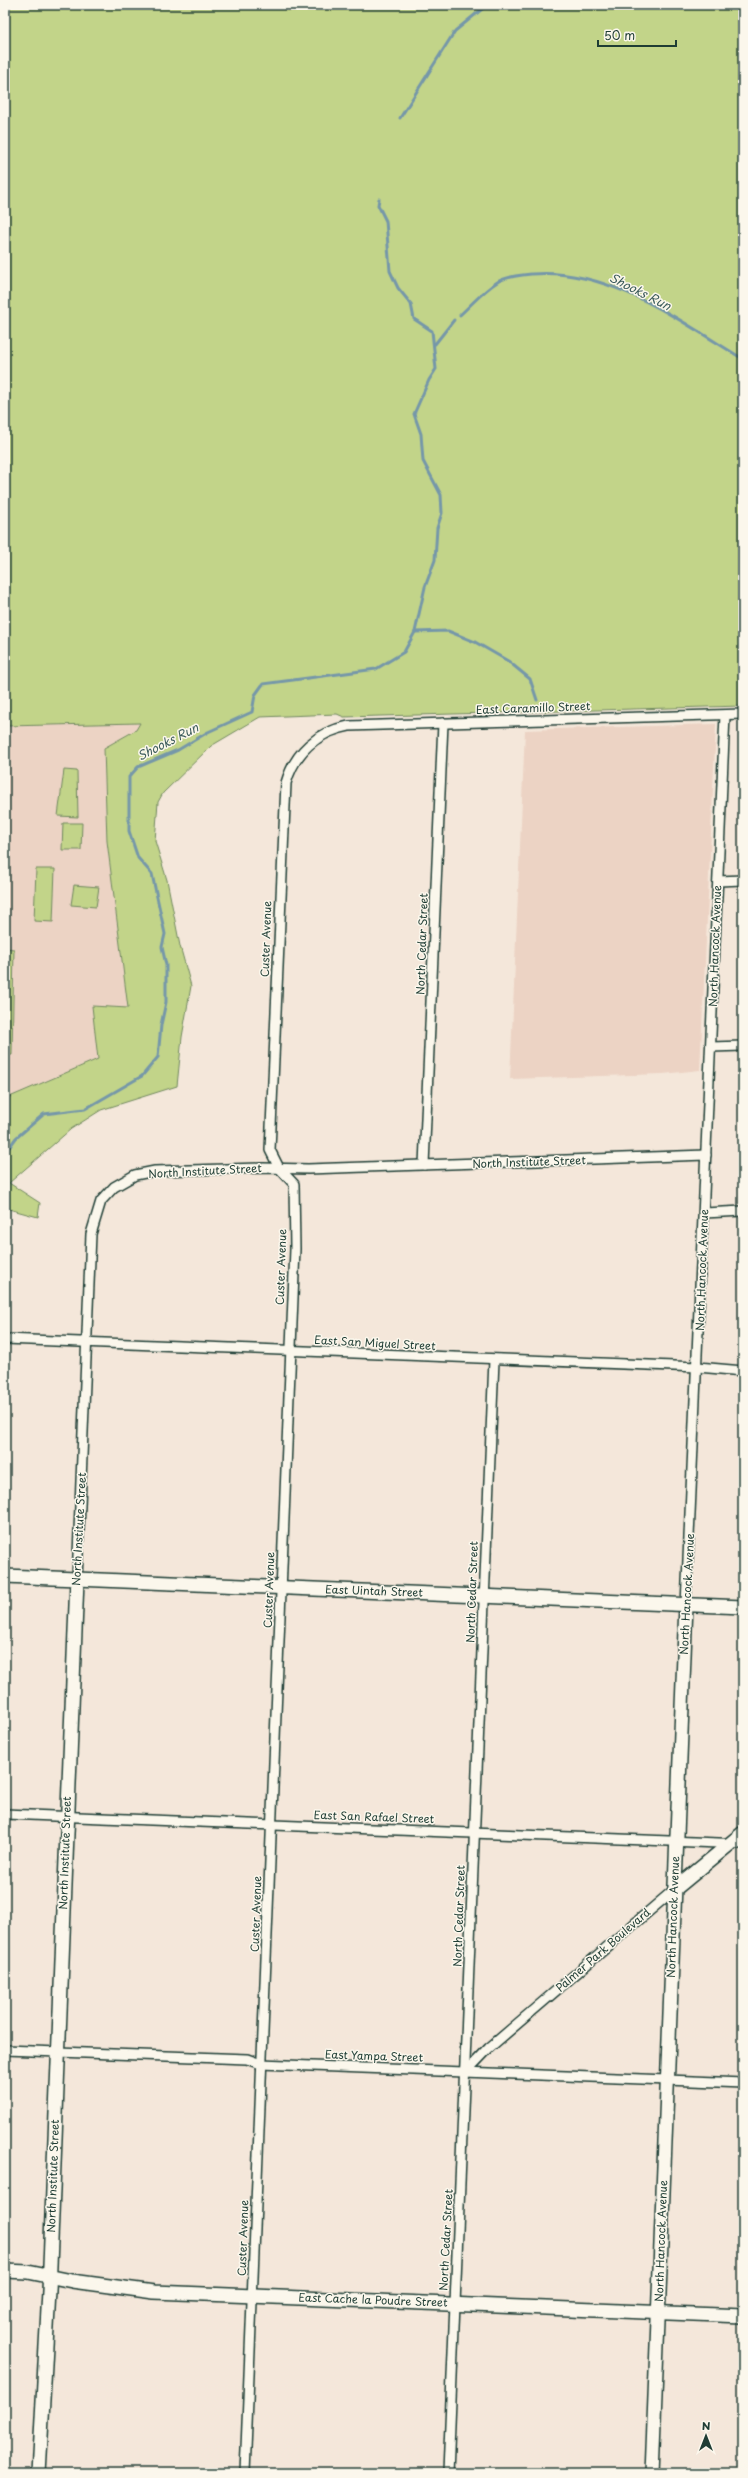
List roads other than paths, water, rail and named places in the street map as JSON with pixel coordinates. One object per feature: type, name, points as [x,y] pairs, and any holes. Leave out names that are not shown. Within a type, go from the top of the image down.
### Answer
[{"type":"main road","name":"East Uintah Street","points":[[5,1576],[743,1608]]},
{"type":"main road","name":"North Institute Street","points":[[40,2473],[50,2275],[66,1816],[77,1580]]},
{"type":"main road","name":"North Hancock Avenue","points":[[652,2473],[686,1605]]},
{"type":"main road","name":"Palmer Park Boulevard","points":[[675,1889],[737,1844],[743,1833]]},
{"type":"main road","name":"East Cache la Poudre Street","points":[[5,2271],[50,2275],[72,2281],[132,2290],[743,2316]]},
{"type":"street","name":"East Caramillo Street","points":[[326,733],[348,726],[743,714]]},
{"type":"street","name":"North Hancock Avenue","points":[[686,1605],[698,1367],[725,715]]},
{"type":"street","name":"North Cedar Street","points":[[424,1166],[443,723]]},
{"type":"street","name":"Custer Avenue","points":[[245,2473],[254,2295],[295,1249],[294,1184],[279,1168],[270,1150],[284,795],[286,783],[295,761],[309,744],[326,733]]},
{"type":"street","points":[[718,881],[743,880]]},
{"type":"street","points":[[711,1047],[743,1046]]},
{"type":"street","name":"North Institute Street","points":[[77,1580],[93,1224],[101,1201],[114,1186],[124,1180],[155,1171],[424,1166],[706,1155]]},
{"type":"street","points":[[704,1213],[743,1211]]},
{"type":"street","name":"East San Miguel Street","points":[[5,1339],[494,1360],[698,1367],[743,1371]]},
{"type":"street","name":"North Cedar Street","points":[[448,2473],[466,2072],[474,1834],[494,1360]]},
{"type":"street","name":"East San Rafael Street","points":[[5,1814],[737,1844]]},
{"type":"street","name":"Palmer Park Boulevard","points":[[466,2072],[489,2048],[675,1889]]},
{"type":"street","name":"East Yampa Street","points":[[5,2050],[247,2059],[262,2064],[743,2083]]},
{"type":"waterway","name":"Shooks Run","points":[[400,118],[455,31],[487,5]]},
{"type":"waterway","name":"Shooks Run","points":[[5,1153],[16,1138],[44,1114],[85,1109],[142,1076],[158,1057],[161,1025],[166,1002],[166,965],[162,947],[165,934],[152,874],[138,858],[129,831],[129,777],[138,767],[178,750],[208,732],[252,712],[255,695],[263,684],[376,669],[404,652],[415,632],[425,587],[435,560],[437,528],[442,513],[441,495],[423,461],[421,434],[414,414],[429,380],[436,369],[432,331],[414,319],[411,304],[398,288],[390,271],[386,221],[378,205],[379,199]]},
{"type":"waterway","name":"Shooks Run","points":[[460,315],[489,288],[503,279],[532,274],[560,274],[588,279],[616,288],[642,300],[669,314],[743,359]]},
{"type":"waterway","name":"Shooks Run","points":[[435,344],[454,320]]},
{"type":"waterway","name":"Shooks Run","points":[[415,632],[448,631],[475,642],[508,661],[530,679],[537,700]]}]
